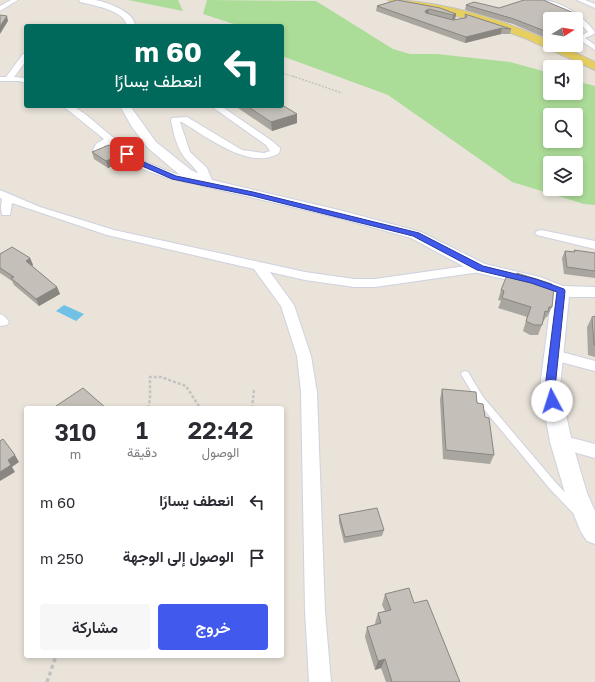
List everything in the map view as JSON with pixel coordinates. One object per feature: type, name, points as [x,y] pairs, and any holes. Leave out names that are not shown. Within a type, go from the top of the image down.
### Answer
[{"type":"main road","points":[[393,0],[494,23],[543,42]]},
{"type":"main road","points":[[565,52],[595,66]]},
{"type":"street","points":[[0,9],[15,0]]},
{"type":"street","points":[[83,0],[105,6],[124,14],[131,24]]},
{"type":"street","points":[[541,0],[570,11],[586,25],[593,35],[580,38],[595,48]]},
{"type":"street","points":[[580,0],[595,6]]},
{"type":"street","points":[[9,78],[24,59]]},
{"type":"street","points":[[0,79],[9,78],[24,81]]},
{"type":"street","points":[[70,108],[82,116],[137,162],[159,172],[174,177],[208,183],[343,215],[416,234],[480,268],[534,281],[561,291],[595,292]]},
{"type":"street","points":[[126,108],[138,127],[152,145],[186,173],[208,183]]},
{"type":"street","points":[[208,183],[203,170],[186,153],[175,120],[184,119],[239,152],[265,156],[275,152],[275,148],[272,145],[219,108]]},
{"type":"street","points":[[98,150],[98,146],[104,142],[117,146]]},
{"type":"street","points":[[6,213],[4,195],[72,221],[111,233],[306,276],[354,283],[375,283],[480,268]]},
{"type":"street","points":[[542,233],[595,246]]},
{"type":"street","points":[[258,265],[287,305],[304,356],[308,392],[315,611],[320,682]]},
{"type":"street","points":[[561,291],[550,388],[561,442],[576,493],[592,528]]},
{"type":"street","points":[[554,355],[595,366]]},
{"type":"street","points":[[561,442],[595,451]]},
{"type":"lane","points":[[429,7],[428,9],[457,17]]},
{"type":"lane","points":[[465,374],[480,400],[553,486],[592,528]]},
{"type":"path","points":[[284,74],[342,93]]},
{"type":"path","points":[[148,406],[150,377],[161,377],[186,386],[199,406]]},
{"type":"path","points":[[252,406],[254,390]]},
{"type":"path","points":[[47,682],[55,658]]},
{"type":"green space","points":[[128,0],[178,0],[183,11]]},
{"type":"green space","points":[[207,0],[316,1],[393,49],[410,54],[437,54],[510,62],[543,71],[543,100],[583,100],[583,83],[595,86],[595,205],[584,204],[558,196],[583,196],[583,156],[543,156],[543,191],[512,182],[388,95],[284,57],[284,24],[234,24],[203,14]]},
{"type":"water","points":[[64,305],[84,314],[76,321],[56,311]]},
{"type":"building","points":[[397,0],[440,8],[456,14],[453,15],[429,9],[425,11],[426,13],[453,20],[467,17],[465,14],[511,29],[502,28],[466,37],[377,6]]},
{"type":"building","points":[[524,0],[543,0],[572,12],[543,12],[543,30],[514,19],[466,5],[474,2],[499,8]]},
{"type":"building","points":[[0,15],[7,16],[0,26]]},
{"type":"building","points":[[284,106],[297,114],[271,122],[250,108],[284,108]]},
{"type":"building","points":[[109,145],[123,154],[106,161],[92,152]]},
{"type":"building","points":[[12,247],[30,258],[26,261],[57,287],[36,299],[11,278],[14,277],[0,268],[0,254]]},
{"type":"building","points":[[574,250],[595,253],[595,271],[567,267],[565,251],[575,252]]},
{"type":"building","points":[[517,273],[552,284],[551,286],[554,287],[552,307],[549,307],[548,312],[545,311],[542,325],[534,325],[526,321],[531,307],[502,298],[504,291],[501,290],[507,275],[515,278]]},
{"type":"building","points":[[595,316],[595,345],[594,345],[592,317]]},
{"type":"building","points":[[83,388],[104,406],[56,406]]},
{"type":"building","points":[[442,389],[476,392],[477,403],[483,404],[485,417],[489,418],[494,455],[446,450]]},
{"type":"building","points":[[3,439],[15,455],[8,460],[11,465],[0,472],[0,441]]},
{"type":"building","points":[[377,508],[384,530],[345,537],[339,515]]},
{"type":"building","points":[[409,588],[414,603],[427,600],[460,682],[392,682],[385,659],[378,661],[367,627],[381,623],[378,613],[391,610],[385,594]]},
{"type":"route","points":[[127,154],[137,162],[174,177],[208,183],[416,234],[480,268],[534,281],[561,291],[550,388],[552,401]]}]
